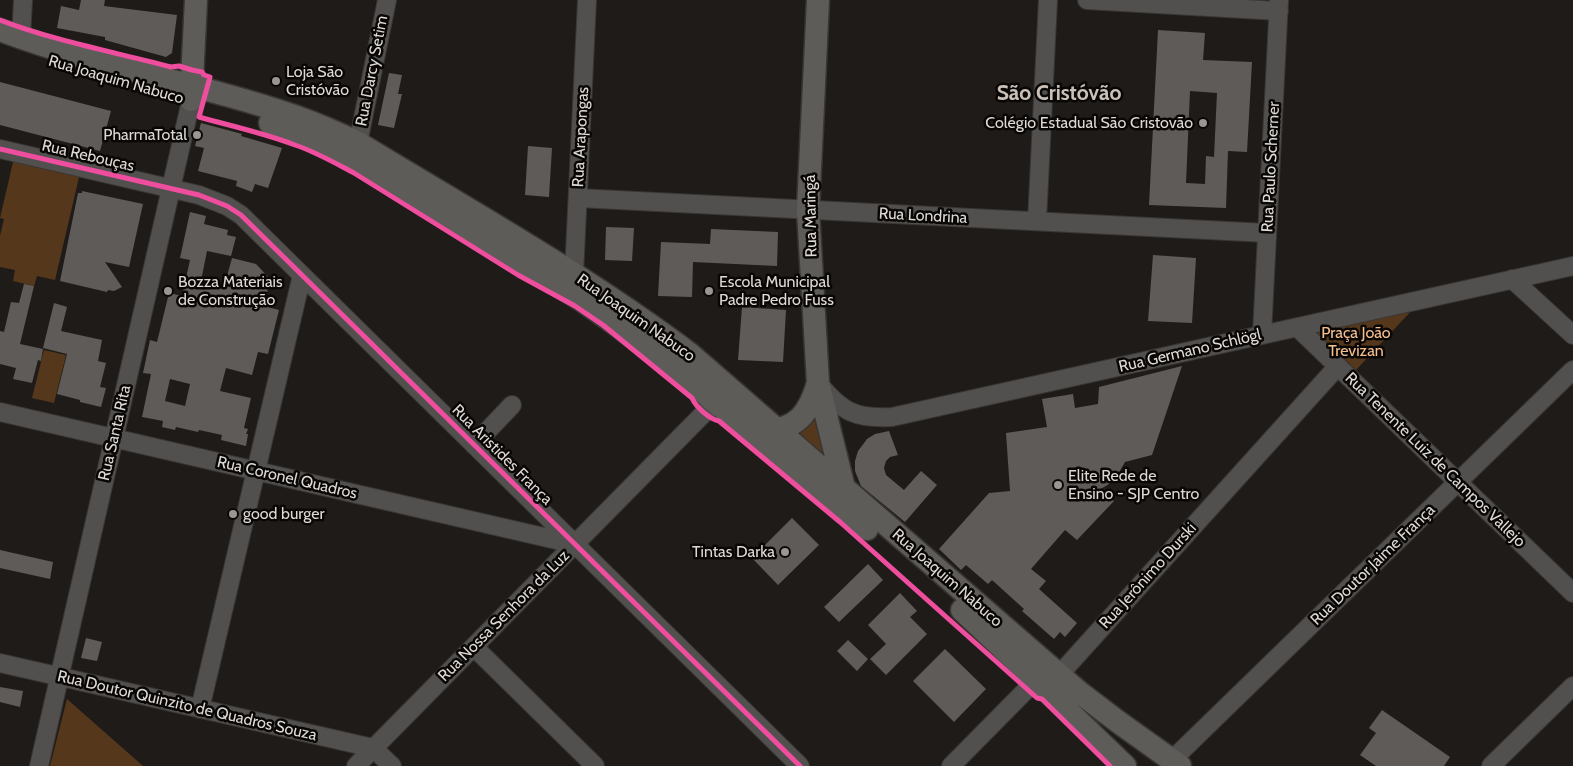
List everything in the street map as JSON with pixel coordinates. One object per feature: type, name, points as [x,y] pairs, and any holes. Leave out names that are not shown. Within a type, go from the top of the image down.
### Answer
[{"type":"main road","points":[[191,93],[196,0]]},
{"type":"main road","name":"Rua Maringá","points":[[818,0],[808,210],[818,383],[844,488]]},
{"type":"main road","name":"Rua Joaquim Nabuco","points":[[0,30],[191,93],[332,148],[574,284],[638,316],[690,354],[1059,675],[1110,716],[1176,763]]},
{"type":"main road","name":"Rua Joaquim Nabuco","points":[[0,45],[67,67],[292,114],[335,131],[358,143],[574,284],[621,328],[715,402],[915,568],[1036,680],[1125,766]]},
{"type":"main road","points":[[744,426],[760,431],[778,430],[797,421],[804,415],[813,399],[818,383]]},
{"type":"street","points":[[21,38],[23,0]]},
{"type":"street","name":"Rua Darcy Setim","points":[[358,143],[387,0]]},
{"type":"street","name":"Rua Arapongas","points":[[574,284],[588,0]]},
{"type":"street","points":[[1037,221],[1048,0]]},
{"type":"street","points":[[1087,0],[1279,5]]},
{"type":"street","name":"Rua Paulo Scherner","points":[[1262,334],[1279,5]]},
{"type":"street","name":"Rua Santa Rita","points":[[39,766],[191,93]]},
{"type":"street","name":"Rua Rebouças","points":[[0,149],[171,188]]},
{"type":"street","name":"Rua Aristides França","points":[[171,188],[215,200],[241,215],[800,766]]},
{"type":"street","name":"Rua Londrina","points":[[578,198],[1268,233]]},
{"type":"street","name":"Rua Germano Schlögl","points":[[818,383],[840,406],[850,412],[875,418],[892,417],[1573,266]]},
{"type":"street","points":[[200,709],[302,275]]},
{"type":"street","points":[[1512,279],[1573,335]]},
{"type":"street","name":"Rua Tenente Luiz de Campos Vallejo","points":[[1297,327],[1573,593]]},
{"type":"street","name":"Rua Jerônimo Durski","points":[[1059,675],[1338,366]]},
{"type":"street","name":"Rua Doutor Jaime França","points":[[1176,763],[1573,370]]},
{"type":"street","name":"Rua Nossa Senhora da Luz","points":[[356,766],[715,402]]},
{"type":"street","points":[[474,445],[512,405]]},
{"type":"street","name":"Rua Coronel Quadros","points":[[0,412],[575,545]]},
{"type":"street","points":[[474,647],[595,766]]},
{"type":"street","name":"Rua Doutor Quinzito de Quadros Souza","points":[[0,663],[373,748]]},
{"type":"street","points":[[951,766],[1036,680]]},
{"type":"street","points":[[1491,766],[1573,686]]},
{"type":"street","points":[[373,748],[392,766]]},
{"type":"green space","points":[[14,158],[80,173],[55,280],[37,276],[34,286],[13,281],[15,270],[0,267],[0,236],[4,219],[0,218]]},
{"type":"green space","name":"Praça João Trevizan","points":[[1414,308],[1356,370],[1316,332]]},
{"type":"green space","points":[[44,350],[66,355],[54,403],[32,398]]},
{"type":"green space","points":[[819,410],[831,461],[794,429]]},
{"type":"green space","points":[[67,699],[143,766],[50,766]]},
{"type":"building","points":[[81,0],[105,0],[104,6],[177,15],[172,53],[166,57],[105,40],[105,37],[57,28],[61,6],[79,10]]},
{"type":"building","points":[[1158,30],[1205,33],[1203,60],[1252,62],[1247,152],[1228,151],[1226,208],[1149,205]],"holes":[[[1190,91],[1217,93],[1214,157],[1206,156],[1205,184],[1186,183]]]},
{"type":"building","points":[[389,73],[402,75],[398,94],[402,94],[394,128],[378,125]]},
{"type":"building","points":[[0,82],[111,111],[100,151],[0,125]]},
{"type":"building","points":[[201,123],[242,134],[241,136],[282,148],[268,188],[255,184],[252,192],[236,186],[237,181],[198,171],[204,148],[195,146]]},
{"type":"building","points":[[528,146],[552,148],[549,197],[525,195]]},
{"type":"building","points":[[82,191],[143,204],[129,267],[105,262],[122,287],[114,291],[108,290],[107,292],[60,281],[78,193],[82,193]]},
{"type":"building","points":[[190,212],[206,216],[204,224],[228,230],[227,235],[236,237],[231,256],[207,251],[201,281],[224,287],[232,258],[256,264],[270,279],[264,306],[279,310],[268,354],[258,352],[252,375],[226,368],[220,391],[251,398],[244,428],[248,429],[246,446],[221,440],[222,435],[199,430],[198,432],[176,427],[175,430],[162,427],[163,421],[142,417],[151,374],[143,373],[150,340],[157,342],[169,293],[182,296],[190,260],[180,258]],"holes":[[[170,379],[190,384],[185,406],[165,401]]]},
{"type":"building","points":[[606,227],[634,228],[632,261],[605,260]]},
{"type":"building","points":[[711,229],[778,232],[777,266],[693,262],[692,297],[658,296],[661,242],[710,244]]},
{"type":"building","points":[[1153,255],[1196,258],[1192,323],[1148,321]]},
{"type":"building","points":[[24,284],[34,286],[20,344],[43,349],[41,361],[38,360],[32,383],[13,379],[16,368],[0,364],[0,331],[4,332],[11,302],[19,303]]},
{"type":"building","points":[[54,303],[67,307],[61,331],[102,340],[98,361],[106,363],[100,387],[106,388],[101,407],[57,394],[67,354],[43,348]]},
{"type":"building","points":[[742,307],[786,310],[783,362],[738,360]]},
{"type":"building","name":"Elite Rede de Ensino - SJP Centro","points":[[1182,366],[1152,455],[1125,462],[1114,481],[1099,490],[1114,501],[1077,540],[1065,530],[1031,569],[1046,581],[1039,589],[1077,623],[1065,637],[1060,632],[1054,639],[1022,611],[1024,609],[992,580],[988,584],[966,565],[961,570],[939,549],[989,493],[1010,491],[1006,433],[1047,427],[1042,399],[1073,394],[1075,408],[1098,404],[1099,387]]},
{"type":"building","points":[[889,431],[898,455],[890,457],[886,461],[884,468],[886,475],[904,490],[921,471],[937,485],[905,522],[861,486],[855,471],[858,451],[867,439],[875,434]]},
{"type":"building","name":"Tintas Darka","points":[[792,518],[819,545],[778,585],[752,558]]},
{"type":"building","points":[[0,550],[53,562],[50,579],[0,568]]},
{"type":"building","points":[[868,564],[883,580],[839,622],[824,607]]},
{"type":"building","points":[[900,593],[917,611],[910,617],[927,634],[886,675],[870,659],[886,644],[868,625]]},
{"type":"building","points":[[86,638],[102,642],[97,661],[81,658]]},
{"type":"building","points":[[848,640],[868,659],[857,671],[837,651]]},
{"type":"building","points":[[945,649],[986,689],[954,722],[913,681]]},
{"type":"building","points":[[0,687],[23,691],[20,707],[0,702]]},
{"type":"building","points":[[1382,710],[1450,757],[1444,766],[1376,766],[1360,755],[1376,733],[1369,728]]},
{"type":"cycle path","points":[[0,20],[85,46],[171,67],[179,66],[202,72],[210,77],[199,117],[271,137],[325,158],[354,173],[518,275],[575,306],[603,325],[692,398],[703,412],[719,421],[840,522],[1037,698],[1042,699],[1110,766]]},
{"type":"cycle path","points":[[0,149],[199,195],[227,206],[241,215],[800,766]]},
{"type":"place","name":"Loja São Cristóvão","points":[[276,81]]},
{"type":"place","name":"Colégio Estadual São Cristovão","points":[[1203,123]]},
{"type":"place","name":"PharmaTotal","points":[[197,135]]},
{"type":"place","name":"Bozza Materiais de Construção","points":[[168,291]]},
{"type":"place","name":"Escola Municipal Padre Pedro Fuss","points":[[709,291]]},
{"type":"place","name":"Elite Rede de Ensino - SJP Centro","points":[[1058,485]]},
{"type":"place","name":"good burger","points":[[233,514]]},
{"type":"place","name":"Tintas Darka","points":[[785,552]]},
{"type":"district","name":"São Cristóvão","points":[[1059,94]]}]
